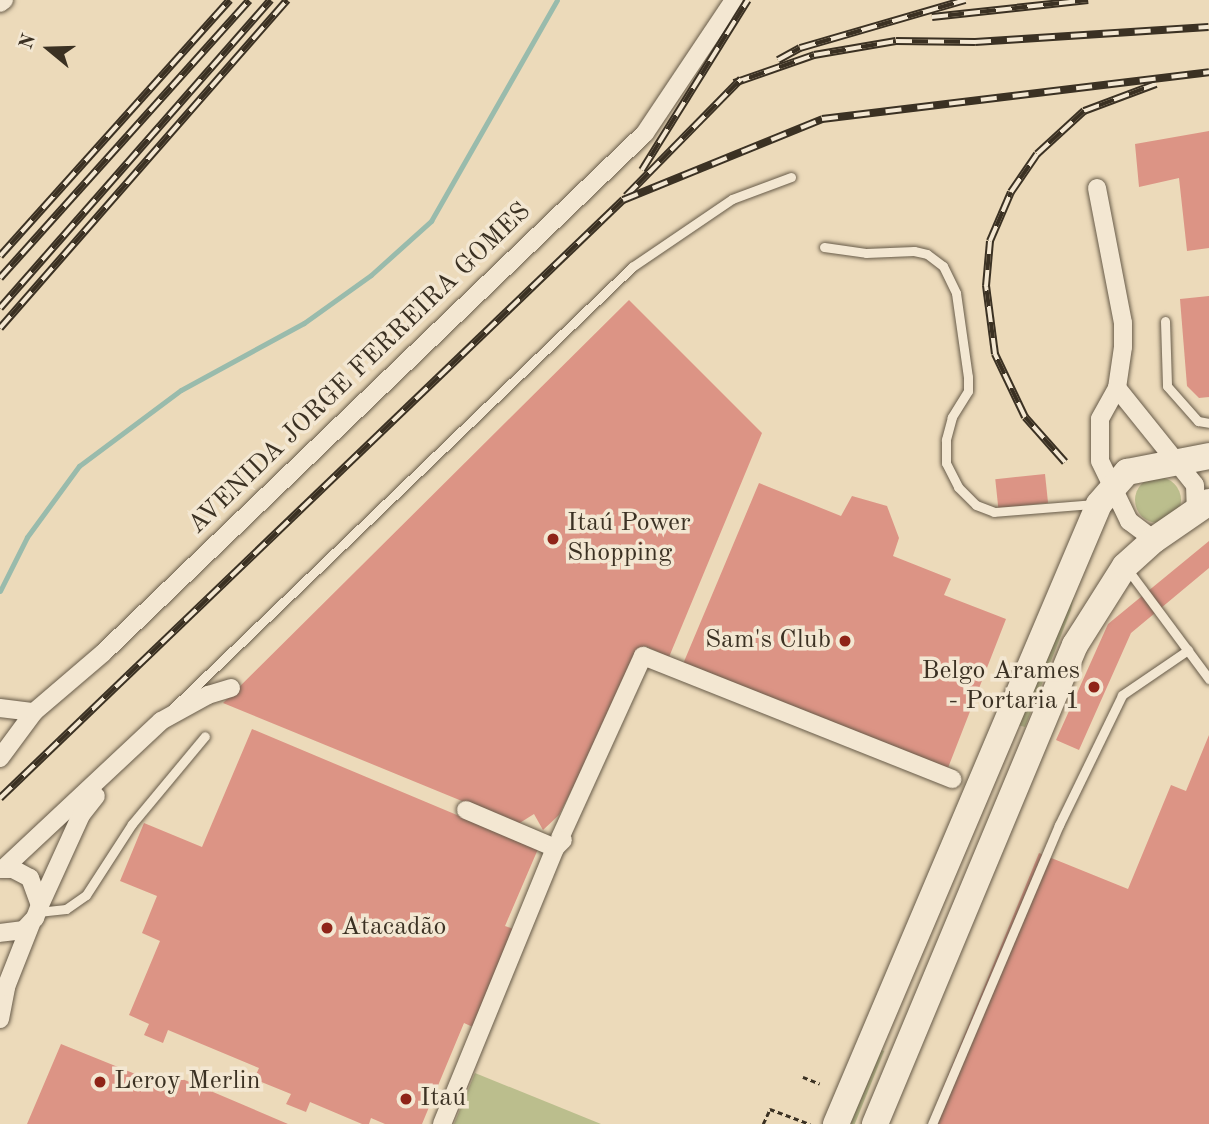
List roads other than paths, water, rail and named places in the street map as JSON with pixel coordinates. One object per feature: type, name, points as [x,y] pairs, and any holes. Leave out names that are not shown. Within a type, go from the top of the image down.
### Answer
[{"type":"main road","points":[[836,1124],[1106,494],[1127,472],[1171,460],[1209,456]]},
{"type":"main road","points":[[875,1124],[1075,645],[1125,566],[1154,540],[1203,505]]},
{"type":"street","points":[[0,3],[4,0]]},
{"type":"street","name":"AVENIDA JORGE FERREIRA GOMES","points":[[0,758],[34,712],[103,653],[645,133],[734,0]]},
{"type":"street","points":[[1097,188],[1123,323],[1117,388],[1105,407],[1098,435],[1100,461],[1106,494],[1129,521],[1154,540]]},
{"type":"street","points":[[1117,388],[1171,460],[1195,485],[1203,505]]},
{"type":"street","points":[[442,1124],[559,842],[643,656],[953,779]]},
{"type":"street","points":[[36,913],[30,878],[2,869],[112,769],[160,721],[208,695],[231,688]]},
{"type":"street","points":[[0,708],[34,712]]},
{"type":"street","points":[[0,1019],[5,987],[36,913],[81,815],[112,769]]},
{"type":"street","points":[[466,810],[559,842]]},
{"type":"street","points":[[0,933],[15,933],[36,913]]},
{"type":"lane","points":[[160,721],[632,267],[732,199],[791,177]]},
{"type":"lane","points":[[824,247],[866,253],[914,251],[943,266],[956,293],[968,377],[968,391],[952,417],[946,440],[946,463],[958,487],[976,505],[993,512],[1106,494]]},
{"type":"lane","points":[[1165,321],[1167,386],[1198,421],[1209,423]]},
{"type":"lane","points":[[1125,566],[1209,679]]},
{"type":"lane","points":[[932,1124],[1059,825],[1122,695],[1188,650]]},
{"type":"lane","points":[[36,913],[66,909],[86,895],[132,824],[205,736]]},
{"type":"waterway","points":[[0,591],[27,537],[79,466],[181,390],[304,323],[371,275],[431,221],[557,0]]},
{"type":"railway","points":[[0,256],[230,0]]},
{"type":"railway","points":[[0,278],[249,0]]},
{"type":"railway","points":[[0,308],[271,0]]},
{"type":"railway","points":[[0,328],[287,0]]},
{"type":"railway","points":[[642,170],[748,0]]},
{"type":"railway","points":[[778,60],[800,48],[965,0]]},
{"type":"railway","points":[[932,17],[1088,0]]},
{"type":"railway","points":[[734,83],[814,55],[896,41],[975,42],[1209,27]]},
{"type":"railway","points":[[0,798],[623,200],[822,119],[1209,72]]},
{"type":"railway","points":[[626,196],[741,79]]},
{"type":"railway","points":[[1065,462],[1025,417],[995,354],[986,286],[990,241],[1011,192],[1037,154],[1084,111],[1156,84]]},
{"type":"place","name":"Itaú Power Shopping","points":[[553,539]]},
{"type":"place","name":"Sam's Club","points":[[845,641]]},
{"type":"place","name":"Belgo Arames - Portaria 1","points":[[1094,687]]},
{"type":"place","name":"Atacadão","points":[[327,928]]},
{"type":"place","name":"Leroy Merlin","points":[[100,1082]]},
{"type":"place","name":"Itaú","points":[[406,1099]]}]
